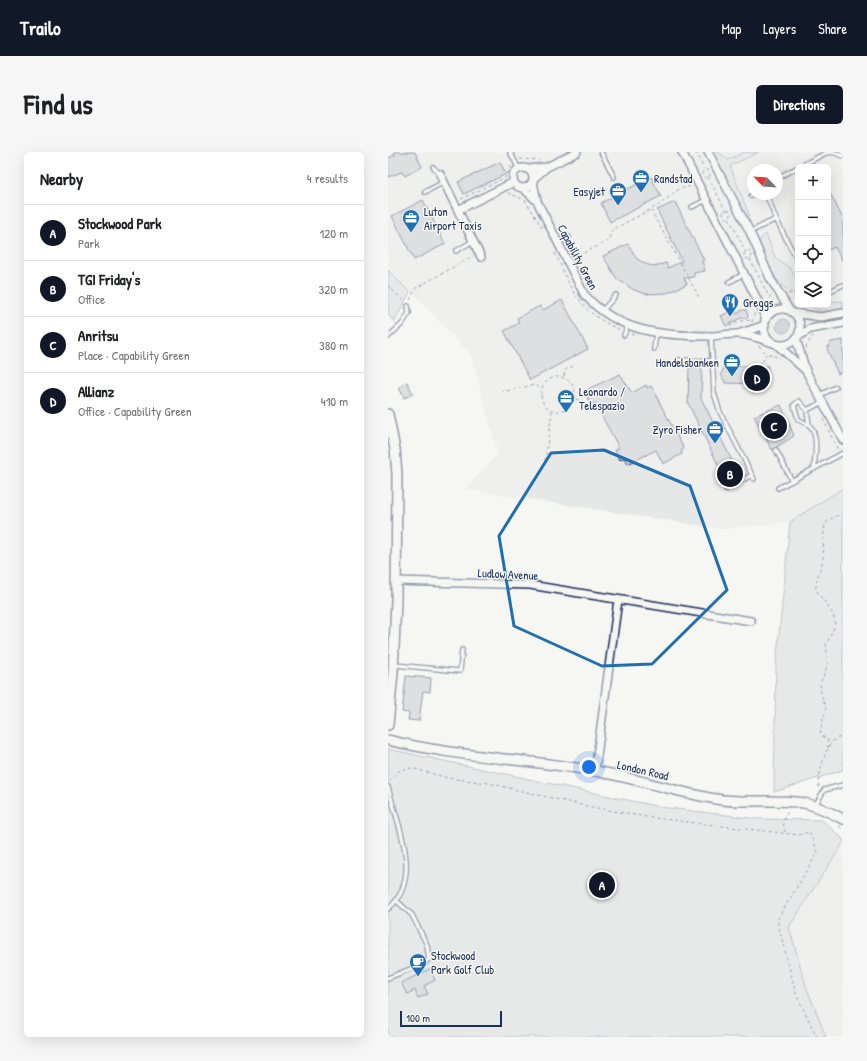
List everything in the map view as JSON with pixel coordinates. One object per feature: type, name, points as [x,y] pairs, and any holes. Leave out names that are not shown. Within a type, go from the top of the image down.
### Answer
[{"type":"street","points":[[545,163],[529,187],[518,187],[514,182],[514,176],[519,169],[528,169],[545,163],[577,152]]},
{"type":"street","points":[[682,152],[760,305],[765,322],[766,335],[806,371]]},
{"type":"street","points":[[708,152],[750,232],[770,278],[800,323],[798,337],[806,371],[822,398],[843,440]]},
{"type":"street","points":[[528,169],[532,173],[536,201]]},
{"type":"street","points":[[440,174],[479,255]]},
{"type":"street","points":[[458,210],[514,182]]},
{"type":"street","points":[[524,188],[536,201]]},
{"type":"street","name":"Capability Green","points":[[536,201],[584,294],[602,312],[612,318],[628,325],[656,333],[711,336],[738,334],[754,337],[775,344]]},
{"type":"street","points":[[738,334],[765,322],[774,312],[779,310],[816,317],[843,313]]},
{"type":"street","points":[[775,344],[786,345],[810,329],[843,323]]},
{"type":"street","points":[[388,414],[395,449],[397,475],[396,581],[388,725]]},
{"type":"street","name":"Ludlow Avenue","points":[[396,581],[530,585],[751,620]]},
{"type":"street","points":[[595,771],[618,600]]},
{"type":"street","name":"London Road","points":[[388,740],[437,750],[595,771],[714,799],[748,802],[795,802],[815,806],[843,818]]},
{"type":"lane","points":[[510,152],[519,169]]},
{"type":"lane","points":[[602,152],[614,177]]},
{"type":"lane","points":[[783,175],[826,153],[832,152],[843,156]]},
{"type":"lane","points":[[433,167],[440,174]]},
{"type":"lane","points":[[425,192],[444,182]]},
{"type":"lane","points":[[692,207],[707,199]]},
{"type":"lane","points":[[768,200],[776,219],[795,256]]},
{"type":"lane","points":[[750,232],[776,219]]},
{"type":"lane","points":[[558,243],[569,237]]},
{"type":"lane","points":[[456,251],[473,241]]},
{"type":"lane","points":[[729,282],[745,274]]},
{"type":"lane","points":[[831,291],[843,285]]},
{"type":"lane","points":[[602,312],[616,295]]},
{"type":"lane","points":[[388,337],[402,324],[409,313],[408,306]]},
{"type":"lane","points":[[625,334],[628,325]]},
{"type":"lane","points":[[654,350],[656,333]]},
{"type":"lane","points":[[711,336],[714,393],[720,412],[753,477],[726,489]]},
{"type":"lane","points":[[678,360],[712,361]]},
{"type":"lane","points":[[807,410],[836,387]]},
{"type":"lane","points":[[809,425],[807,410],[799,401],[794,404],[798,419],[809,425],[814,432],[816,442],[814,469]]},
{"type":"lane","points":[[776,450],[792,481]]},
{"type":"lane","points":[[778,488],[842,454]]},
{"type":"lane","points":[[391,670],[460,671],[462,650]]},
{"type":"lane","points":[[815,806],[824,790],[843,784]]},
{"type":"lane","points":[[388,787],[406,848],[407,865],[405,880],[397,901],[388,909]]},
{"type":"lane","points":[[388,978],[425,963],[429,958],[427,945],[410,912],[397,901]]},
{"type":"path","points":[[696,152],[705,170],[710,172],[708,177]]},
{"type":"path","points":[[454,203],[506,177],[508,170],[515,162],[522,158],[545,163]]},
{"type":"path","points":[[705,170],[703,175],[708,177],[726,211],[731,213],[729,218]]},
{"type":"path","points":[[570,259],[608,241],[612,230],[659,205],[679,189],[690,188],[698,183]]},
{"type":"path","points":[[503,194],[510,193],[525,200],[545,232]]},
{"type":"path","points":[[650,210],[699,297]]},
{"type":"path","points":[[726,211],[724,216],[729,218],[746,252]]},
{"type":"path","points":[[554,252],[570,286],[583,306],[598,318],[625,334],[642,337]]},
{"type":"path","points":[[408,306],[416,288],[479,255]]},
{"type":"path","points":[[388,286],[403,299],[408,306]]},
{"type":"path","points":[[752,329],[752,320],[756,310],[769,297]]},
{"type":"path","points":[[726,328],[742,321],[752,320]]},
{"type":"path","points":[[754,337],[756,343],[766,353],[784,359]]},
{"type":"path","points":[[753,366],[762,364],[766,353]]},
{"type":"path","points":[[564,377],[565,370],[573,366]]},
{"type":"path","points":[[553,377],[564,377],[572,384],[574,388],[575,398],[572,404],[564,410],[553,410],[548,408],[542,399],[542,388],[548,380],[553,377]]},
{"type":"path","points":[[501,392],[534,385],[542,388]]},
{"type":"path","points":[[575,398],[584,402],[588,400]]},
{"type":"path","points":[[545,461],[553,410]]},
{"type":"path","points":[[823,420],[842,454]]},
{"type":"path","points":[[820,789],[818,782],[828,748],[828,740],[823,737],[820,732],[826,706],[821,694],[820,684],[828,664],[826,644],[831,636],[835,624],[833,613],[819,594],[816,584],[823,558],[825,539],[823,529],[827,521],[833,517],[843,514]]},
{"type":"path","points":[[828,748],[836,738],[843,737]]},
{"type":"path","points":[[388,783],[400,770],[411,768],[448,778],[488,783],[581,805],[646,817],[799,835],[809,832],[818,852],[777,920],[796,994],[817,1037]]},
{"type":"path","points":[[785,833],[783,822],[788,810],[793,808]]},
{"type":"highlighted area","points":[[604,450],[690,486],[727,590],[652,664],[602,666],[514,626],[499,536],[551,453]]},
{"type":"shaded area","points":[[388,152],[843,152],[843,488],[790,522],[722,529],[465,489],[498,454],[471,355],[391,270],[388,261]]},
{"type":"shaded area","points":[[713,152],[719,152],[728,160],[744,152],[759,152],[730,166],[749,215],[744,218]]},
{"type":"shaded area","points":[[766,234],[776,259],[790,268],[795,278],[795,294],[777,280],[769,266],[759,241]]},
{"type":"shaded area","points":[[388,270],[410,292],[394,322],[388,314]]},
{"type":"shaded area","points":[[843,301],[843,308],[822,311],[814,308],[831,308],[831,302]]},
{"type":"shaded area","points":[[780,319],[786,319],[790,323],[790,329],[786,333],[780,333],[776,329],[776,323]]},
{"type":"shaded area","points":[[843,488],[843,770],[774,792],[776,666],[790,522]]},
{"type":"shaded area","points":[[388,749],[660,807],[758,819],[822,820],[843,839],[843,843],[789,927],[806,986],[826,1037],[388,1037]]},
{"type":"shaded area","points":[[843,843],[843,1037],[826,1037],[806,986],[789,927]]},
{"type":"building","points":[[394,152],[415,152],[422,167],[405,176],[402,172],[388,177],[388,158],[395,155]]},
{"type":"building","points":[[500,162],[506,174],[464,194],[458,182]]},
{"type":"building","points":[[651,177],[661,196],[610,222],[601,203]]},
{"type":"building","points":[[831,195],[843,219],[843,262],[835,247],[831,249]]},
{"type":"building","points":[[423,200],[445,244],[414,260],[392,216]]},
{"type":"building","points":[[675,202],[704,260],[702,261],[705,271],[694,273],[694,277],[684,278],[687,284],[667,293],[646,294],[634,290],[617,279],[603,256],[628,244],[637,259],[648,265],[655,266],[666,263],[668,268],[682,261],[657,210]]},
{"type":"building","points":[[562,300],[588,349],[530,380],[504,331],[519,323],[517,318],[540,306],[543,310]]},
{"type":"building","name":"Greggs","points":[[735,309],[737,314],[742,310],[746,310],[748,316],[747,318],[741,318],[726,326],[721,316]]},
{"type":"building","points":[[843,340],[843,371],[838,374],[827,349],[831,342]]},
{"type":"building","points":[[725,366],[768,366],[766,384],[725,383],[721,374]]},
{"type":"building","points":[[689,367],[702,368],[701,398],[739,475],[726,481],[688,403]]},
{"type":"building","points":[[620,374],[632,393],[646,385],[647,388],[651,386],[684,449],[681,451],[682,454],[663,464],[656,450],[628,464],[624,458],[620,460],[615,450],[619,448],[595,403],[591,405],[587,397],[591,395],[588,389]]},
{"type":"building","points":[[407,382],[413,394],[404,398],[399,387]]},
{"type":"building","points":[[781,405],[794,436],[772,450],[754,416]]},
{"type":"building","points":[[406,676],[431,678],[430,692],[423,691],[419,721],[408,720],[409,713],[402,712]]},
{"type":"building","points":[[430,969],[435,980],[424,986],[428,994],[418,998],[415,990],[407,994],[401,983]]},
{"type":"place","name":"Randstad","points":[[641,193]]},
{"type":"place","name":"Easyjet","points":[[618,206]]},
{"type":"place","name":"Luton Airport Taxis","points":[[411,233]]},
{"type":"place","name":"Greggs","points":[[730,317]]},
{"type":"place","name":"Handelsbanken","points":[[732,377]]},
{"type":"place","name":"Allianz","points":[[757,378]]},
{"type":"place","name":"Leonardo / Telespazio","points":[[566,413]]},
{"type":"place","name":"Anritsu","points":[[774,426]]},
{"type":"place","name":"Zyro Fisher","points":[[715,444]]},
{"type":"place","name":"TGI Friday's","points":[[730,474]]},
{"type":"place","name":"Stockwood Park","points":[[602,885]]},
{"type":"place","name":"Stockwood Park Golf Club","points":[[418,977]]}]
